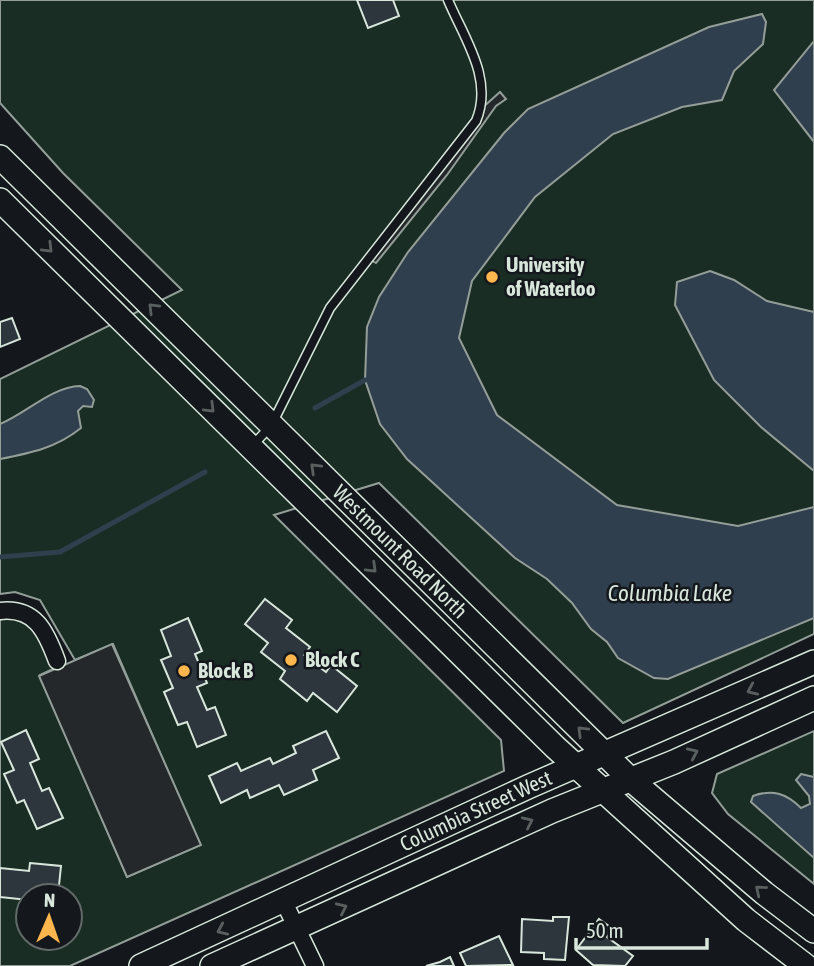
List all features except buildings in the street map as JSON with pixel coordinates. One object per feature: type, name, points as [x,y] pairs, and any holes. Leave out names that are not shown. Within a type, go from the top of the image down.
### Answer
[{"type":"main road","name":"Westmount Road North","points":[[0,157],[630,779],[764,893],[814,931]]},
{"type":"main road","name":"Westmount Road North","points":[[0,200],[577,767],[746,920],[806,966]]},
{"type":"main road","name":"Columbia Street West","points":[[141,966],[605,754],[814,662]]},
{"type":"main road","name":"Columbia Street West","points":[[212,966],[602,790],[814,698]]},
{"type":"street","points":[[0,611],[15,609],[32,615],[42,627],[57,661]]},
{"type":"street","points":[[284,902],[314,966]]},
{"type":"lane","points":[[250,448],[271,426],[330,308],[476,121],[481,109],[482,80],[448,0]]},
{"type":"green space","name":"University of Waterloo","points":[[0,0],[814,0],[814,634],[623,723],[379,483],[274,515],[501,740],[504,771],[70,966],[0,966],[0,616],[23,622],[36,632],[40,639],[53,669],[40,675],[127,877],[200,845],[113,644],[75,660],[40,600],[15,592],[0,594],[0,379],[182,290],[63,173],[0,103]]},
{"type":"green space","points":[[814,731],[814,884],[728,814],[712,793],[717,774]]},
{"type":"shaded area","points":[[500,92],[506,99],[496,106],[447,175],[376,263],[369,259],[481,109]]},
{"type":"shaded area","points":[[112,644],[201,845],[127,877],[39,676]]},
{"type":"water","name":"Columbia Lake","points":[[762,14],[766,22],[763,44],[734,71],[722,100],[682,107],[613,134],[535,197],[472,281],[459,338],[497,415],[617,505],[738,526],[814,507],[814,618],[668,679],[654,678],[618,658],[607,642],[591,629],[572,603],[547,579],[515,558],[407,459],[380,424],[365,380],[367,327],[379,297],[408,252],[504,133],[528,109],[709,27]]},
{"type":"water","points":[[814,41],[814,142],[774,90]]},
{"type":"water","points":[[710,271],[734,280],[767,301],[814,312],[814,471],[761,427],[714,380],[675,305],[677,282]]},
{"type":"water","points":[[80,386],[87,389],[94,400],[92,407],[83,406],[78,411],[81,428],[53,445],[0,459],[0,424],[59,391]]},
{"type":"water","points":[[801,774],[814,777],[814,858],[751,802],[753,796],[773,793],[790,799],[801,808],[810,804],[809,796],[796,780]]},
{"type":"waterway","points":[[315,408],[365,380]]},
{"type":"waterway","points":[[0,557],[60,552],[205,472]]},
{"type":"place","name":"University of Waterloo","points":[[492,277]]},
{"type":"place","name":"Block C","points":[[291,660]]},
{"type":"place","name":"Block B","points":[[184,671]]}]
